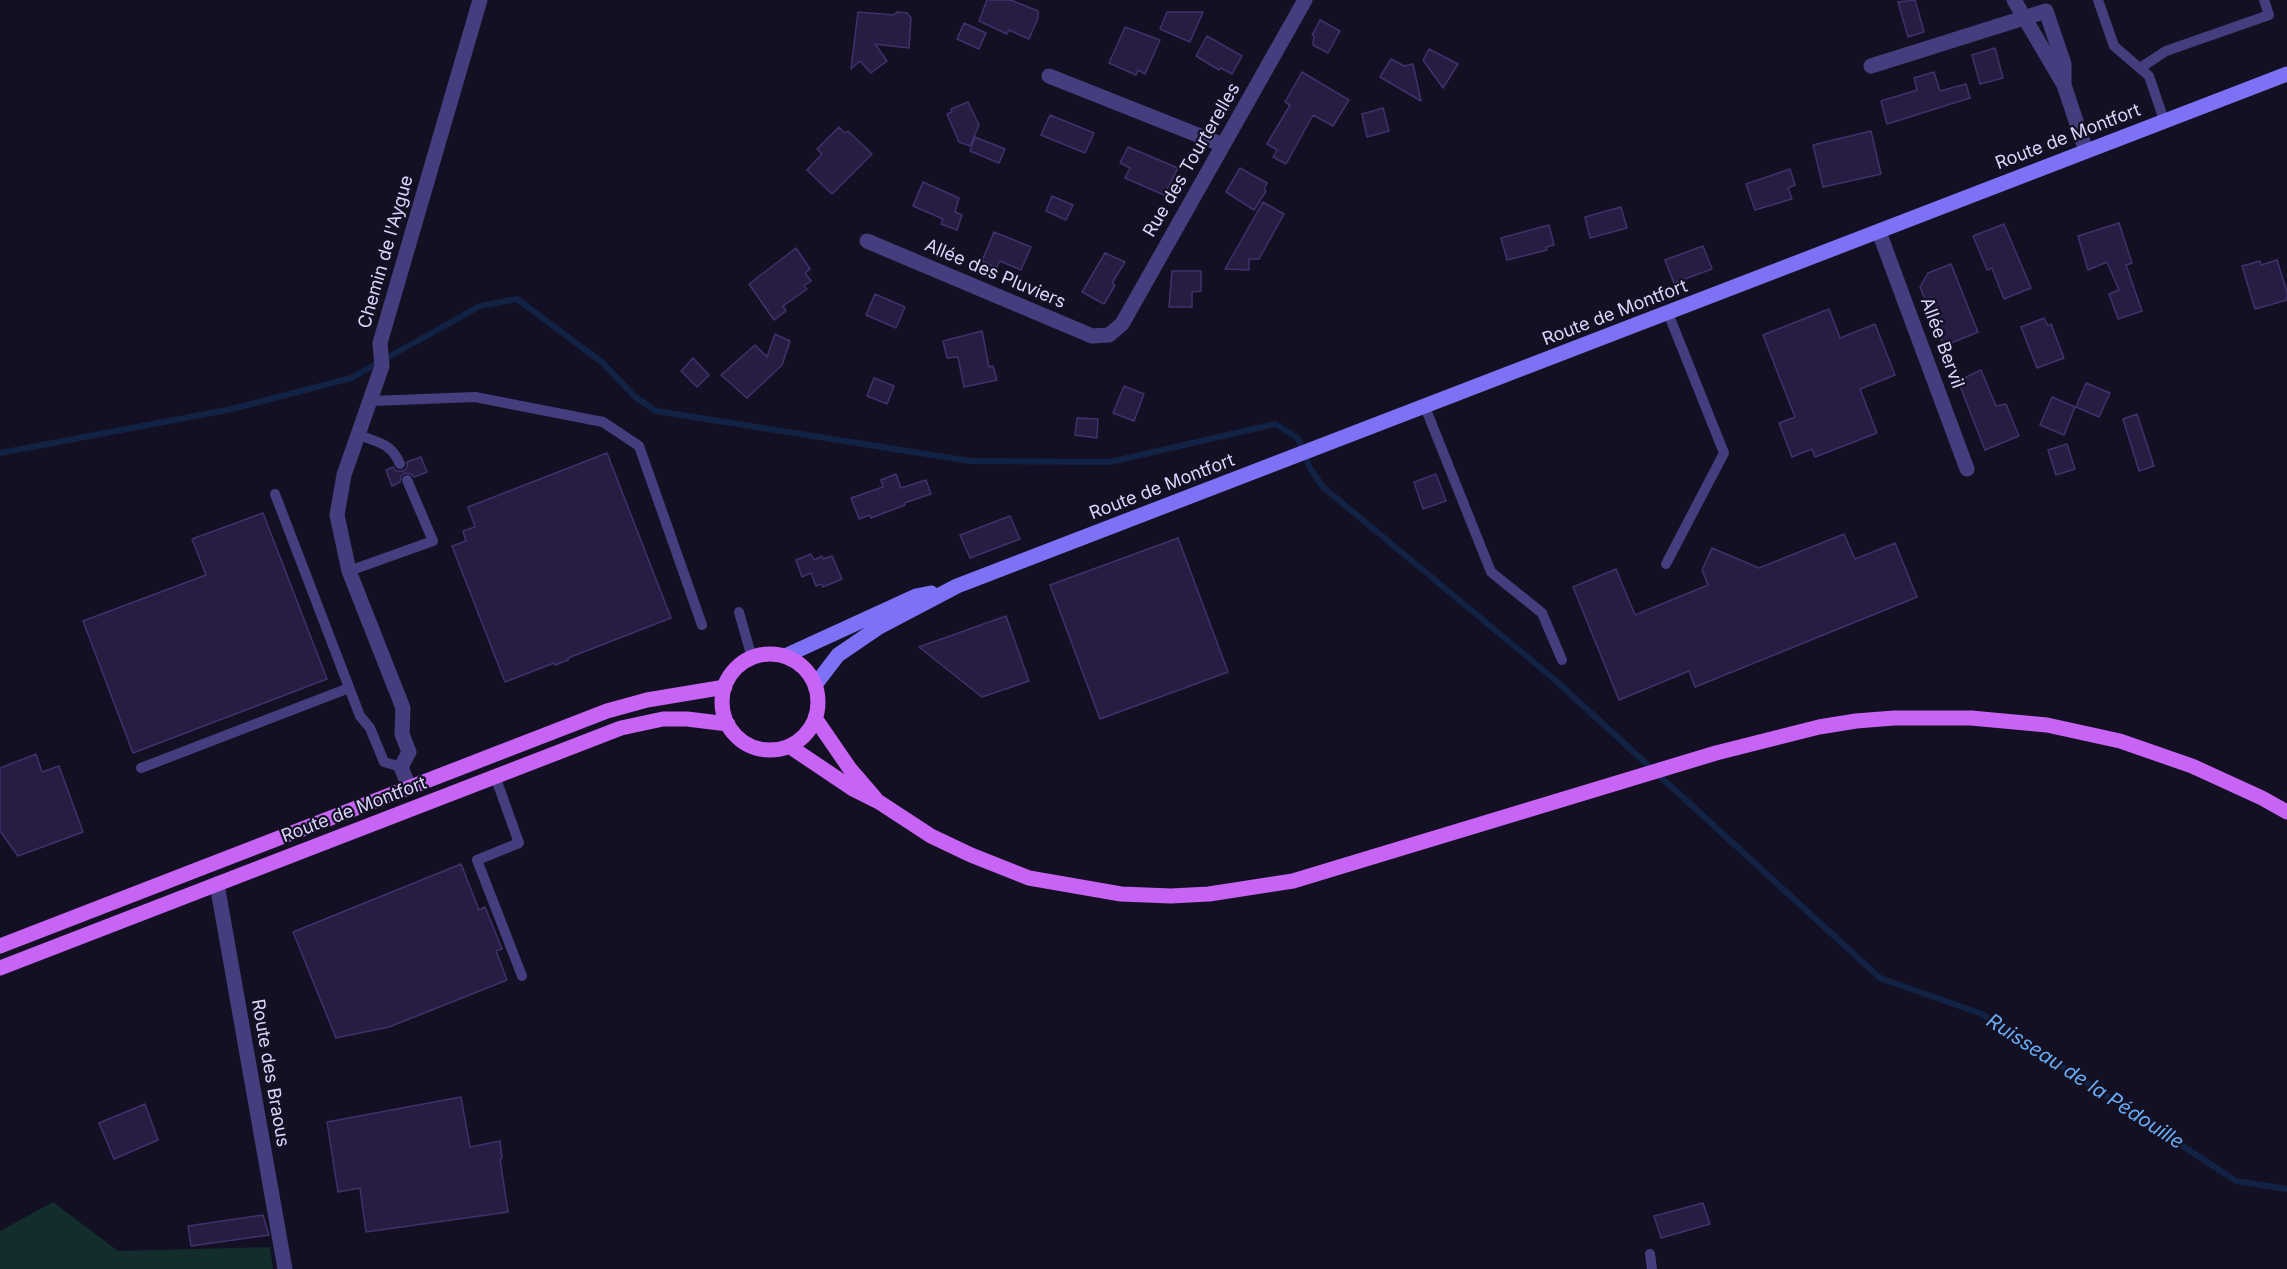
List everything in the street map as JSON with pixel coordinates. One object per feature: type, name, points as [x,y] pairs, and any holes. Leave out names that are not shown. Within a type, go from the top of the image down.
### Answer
[{"type":"main road","name":"Route de Montfort","points":[[815,685],[838,655],[879,627],[957,586],[2287,74]]},
{"type":"main road","name":"Route de Montfort","points":[[785,656],[916,596],[957,586]]},
{"type":"main road","points":[[774,654],[785,656],[803,668],[815,685],[818,696],[816,718],[809,730],[789,746],[766,750],[754,747],[735,734],[728,724],[723,700],[725,687],[731,675],[740,665],[752,658],[774,654]]},
{"type":"main road","name":"Route de Montfort","points":[[0,945],[607,711],[647,700],[725,687]]},
{"type":"main road","points":[[816,718],[850,769],[879,802]]},
{"type":"main road","points":[[789,746],[853,789],[879,802],[931,836],[971,855],[1029,878],[1121,894],[1171,896],[1209,894],[1293,881],[1686,762],[1808,730],[1894,718],[1971,718],[2047,725],[2120,741],[2192,766],[2287,812]]},
{"type":"main road","name":"Route de Montfort","points":[[0,968],[621,728],[663,719],[687,719],[728,724]]},
{"type":"street","name":"Chemin de l'Aygue","points":[[409,787],[401,767],[409,752],[402,734],[403,708],[349,572],[337,515],[345,475],[382,366],[380,343],[480,0]]},
{"type":"street","name":"Rue des Tourterelles","points":[[1109,335],[1122,324],[1305,0]]},
{"type":"street","points":[[2014,0],[2064,85],[2086,151]]},
{"type":"street","points":[[1871,66],[2046,11],[2064,64],[2064,85]]},
{"type":"street","points":[[1049,76],[1223,145]]},
{"type":"street","name":"Allée Bervil","points":[[1879,232],[1967,469]]},
{"type":"street","name":"Allée des Pluviers","points":[[867,241],[1092,336],[1109,335]]},
{"type":"street","name":"Route des Braous","points":[[217,884],[285,1269]]},
{"type":"lane","points":[[2098,0],[2114,46],[2149,76],[2164,120]]},
{"type":"lane","points":[[2140,68],[2166,51],[2269,15],[2264,0]]},
{"type":"lane","points":[[1666,564],[1724,453],[1668,314]]},
{"type":"lane","points":[[372,401],[475,397],[603,422],[639,446],[702,625]]},
{"type":"lane","points":[[1425,407],[1491,572],[1542,613],[1562,660]]},
{"type":"lane","points":[[359,435],[389,447],[394,451],[400,464]]},
{"type":"lane","points":[[349,572],[433,541],[407,480]]},
{"type":"lane","points":[[275,494],[360,716],[370,728],[384,762],[401,767]]},
{"type":"lane","points":[[739,612],[752,658]]},
{"type":"lane","points":[[141,768],[349,688]]},
{"type":"lane","points":[[495,776],[519,843],[477,860],[522,976]]},
{"type":"lane","points":[[1650,1254],[1652,1269]]},
{"type":"green space","points":[[53,1202],[118,1251],[270,1247],[273,1269],[0,1269],[0,1231]]},
{"type":"building","points":[[987,0],[1011,0],[1038,11],[1038,18],[1029,39],[1009,30],[1007,34],[979,21]]},
{"type":"building","points":[[1915,0],[1924,32],[1908,37],[1898,2]]},
{"type":"building","points":[[858,12],[894,15],[897,12],[907,13],[911,18],[909,48],[875,44],[887,61],[871,73],[860,61],[851,69]]},
{"type":"building","points":[[1167,12],[1203,12],[1190,42],[1160,29]]},
{"type":"building","points":[[1320,20],[1340,31],[1328,53],[1313,45],[1314,36],[1312,35]]},
{"type":"building","points":[[964,23],[986,33],[979,49],[957,39]]},
{"type":"building","points":[[1125,27],[1160,40],[1145,74],[1138,70],[1136,75],[1109,63]]},
{"type":"building","points":[[1207,36],[1242,56],[1232,74],[1221,68],[1219,70],[1196,56]]},
{"type":"building","points":[[1995,48],[2003,78],[1980,84],[1972,55]]},
{"type":"building","points":[[1429,49],[1458,64],[1443,88],[1423,60]]},
{"type":"building","points":[[1391,59],[1404,66],[1413,64],[1421,101],[1380,77]]},
{"type":"building","points":[[1302,72],[1349,100],[1333,126],[1313,115],[1286,164],[1273,157],[1277,150],[1267,144],[1290,105],[1285,102]]},
{"type":"building","points":[[1934,72],[1940,91],[1966,84],[1970,98],[1887,124],[1881,101],[1917,90],[1914,78]]},
{"type":"building","points":[[968,102],[979,125],[970,146],[959,142],[947,114],[952,112],[951,109]]},
{"type":"building","points":[[1383,108],[1389,131],[1367,137],[1362,114]]},
{"type":"building","points":[[1050,115],[1094,133],[1085,153],[1041,135]]},
{"type":"building","points":[[839,127],[845,133],[848,131],[872,154],[832,194],[807,170],[822,154],[817,149]]},
{"type":"building","points":[[1871,131],[1881,174],[1823,187],[1813,145]]},
{"type":"building","points":[[975,137],[1005,149],[999,163],[970,151]]},
{"type":"building","points":[[1128,147],[1178,168],[1164,195],[1125,178],[1130,168],[1120,163]]},
{"type":"building","points":[[1240,168],[1267,183],[1264,189],[1266,191],[1254,210],[1226,192]]},
{"type":"building","points":[[1790,169],[1795,185],[1788,188],[1792,199],[1755,210],[1746,184]]},
{"type":"building","points":[[923,182],[959,198],[955,212],[962,215],[957,230],[941,224],[943,219],[913,206]]},
{"type":"building","points":[[1052,196],[1073,205],[1066,220],[1046,211]]},
{"type":"building","points":[[1263,202],[1284,214],[1259,259],[1249,259],[1249,270],[1225,269]]},
{"type":"building","points":[[1621,207],[1627,228],[1590,238],[1585,217]]},
{"type":"building","points":[[2119,223],[2132,263],[2126,265],[2142,311],[2118,319],[2109,294],[2119,290],[2107,262],[2088,270],[2078,236]]},
{"type":"building","points":[[2004,224],[2031,288],[2004,299],[1992,268],[1987,270],[1973,236]]},
{"type":"building","points":[[1549,225],[1554,245],[1546,247],[1547,250],[1507,260],[1501,238]]},
{"type":"building","points":[[994,232],[1031,247],[1021,270],[1000,261],[996,268],[982,261]]},
{"type":"building","points":[[1703,246],[1712,269],[1674,283],[1665,260]]},
{"type":"building","points":[[796,248],[810,269],[805,273],[811,281],[804,286],[807,289],[783,306],[786,311],[774,320],[749,284]]},
{"type":"building","points":[[1105,253],[1125,262],[1112,283],[1115,285],[1104,304],[1082,292]]},
{"type":"building","points":[[2277,260],[2287,292],[2287,300],[2255,309],[2242,266],[2260,261],[2261,265]]},
{"type":"building","points":[[1951,264],[1978,332],[1944,346],[1920,287],[1928,273]]},
{"type":"building","points":[[1172,271],[1201,271],[1201,291],[1192,292],[1192,307],[1169,307]]},
{"type":"building","points":[[875,294],[905,307],[896,328],[866,315]]},
{"type":"building","points":[[1829,309],[1840,338],[1875,324],[1895,375],[1860,389],[1877,433],[1815,457],[1812,449],[1792,457],[1779,423],[1795,417],[1763,335]]},
{"type":"building","points":[[2044,318],[2048,326],[2051,324],[2064,358],[2037,368],[2021,327]]},
{"type":"building","points":[[982,331],[989,367],[993,366],[997,380],[964,387],[958,357],[947,358],[943,341]]},
{"type":"building","points":[[775,334],[790,341],[782,365],[747,398],[721,375],[755,345],[767,357]]},
{"type":"building","points":[[693,358],[709,375],[697,387],[681,371]]},
{"type":"building","points":[[1981,370],[1996,406],[2006,404],[2019,436],[1985,450],[1958,381]]},
{"type":"building","points":[[874,378],[894,386],[887,404],[867,396]]},
{"type":"building","points":[[2086,383],[2110,393],[2099,417],[2076,407]]},
{"type":"building","points":[[1124,386],[1144,394],[1134,421],[1113,413]]},
{"type":"building","points":[[2052,397],[2075,407],[2064,435],[2040,425]]},
{"type":"building","points":[[2137,414],[2154,466],[2139,471],[2123,419]]},
{"type":"building","points":[[1077,418],[1098,419],[1097,438],[1075,435]]},
{"type":"building","points":[[2067,444],[2075,469],[2056,475],[2048,450]]},
{"type":"building","points":[[607,453],[671,618],[568,658],[568,660],[505,682],[452,546],[466,541],[463,531],[475,527],[468,507]]},
{"type":"building","points":[[421,457],[427,472],[414,477],[405,473],[401,476],[400,482],[392,486],[386,470],[393,467],[396,471],[403,471],[407,468],[407,462]]},
{"type":"building","points":[[896,474],[901,488],[926,480],[931,494],[871,518],[870,515],[859,519],[851,498],[883,487],[881,480]]},
{"type":"building","points":[[1436,474],[1446,501],[1423,509],[1414,482]]},
{"type":"building","points":[[263,513],[327,679],[133,753],[83,621],[206,575],[192,539]]},
{"type":"building","points":[[1010,516],[1020,539],[970,558],[960,535]]},
{"type":"building","points":[[1844,534],[1855,559],[1895,543],[1917,597],[1695,687],[1689,671],[1619,700],[1573,587],[1616,569],[1635,615],[1708,585],[1702,570],[1712,548],[1759,568]]},
{"type":"building","points":[[1178,538],[1228,672],[1100,719],[1050,585]]},
{"type":"building","points":[[811,554],[814,560],[822,556],[823,559],[832,556],[842,579],[823,587],[822,584],[816,586],[811,573],[802,577],[796,560]]},
{"type":"building","points":[[1006,616],[1029,681],[982,697],[919,647]]},
{"type":"building","points":[[36,754],[42,772],[59,766],[83,832],[18,856],[0,831],[0,768]]},
{"type":"building","points":[[461,864],[479,910],[485,907],[502,949],[496,951],[507,980],[389,1027],[336,1038],[293,932]]},
{"type":"building","points":[[461,1097],[470,1147],[500,1141],[502,1158],[500,1159],[508,1212],[366,1232],[360,1188],[338,1192],[327,1122]]},
{"type":"building","points":[[145,1104],[158,1140],[114,1159],[99,1123]]},
{"type":"building","points":[[1703,1203],[1710,1224],[1661,1238],[1654,1216]]},
{"type":"building","points":[[263,1215],[269,1235],[191,1246],[188,1226]]},
{"type":"waterway","name":"Ruisseau de la Pédouille","points":[[0,453],[232,409],[351,378],[480,306],[517,299],[603,363],[634,396],[656,411],[970,461],[1110,462],[1275,424],[1298,438],[1310,468],[1323,487],[1554,679],[1880,978],[1982,1014],[2236,1181],[2287,1189]]}]
